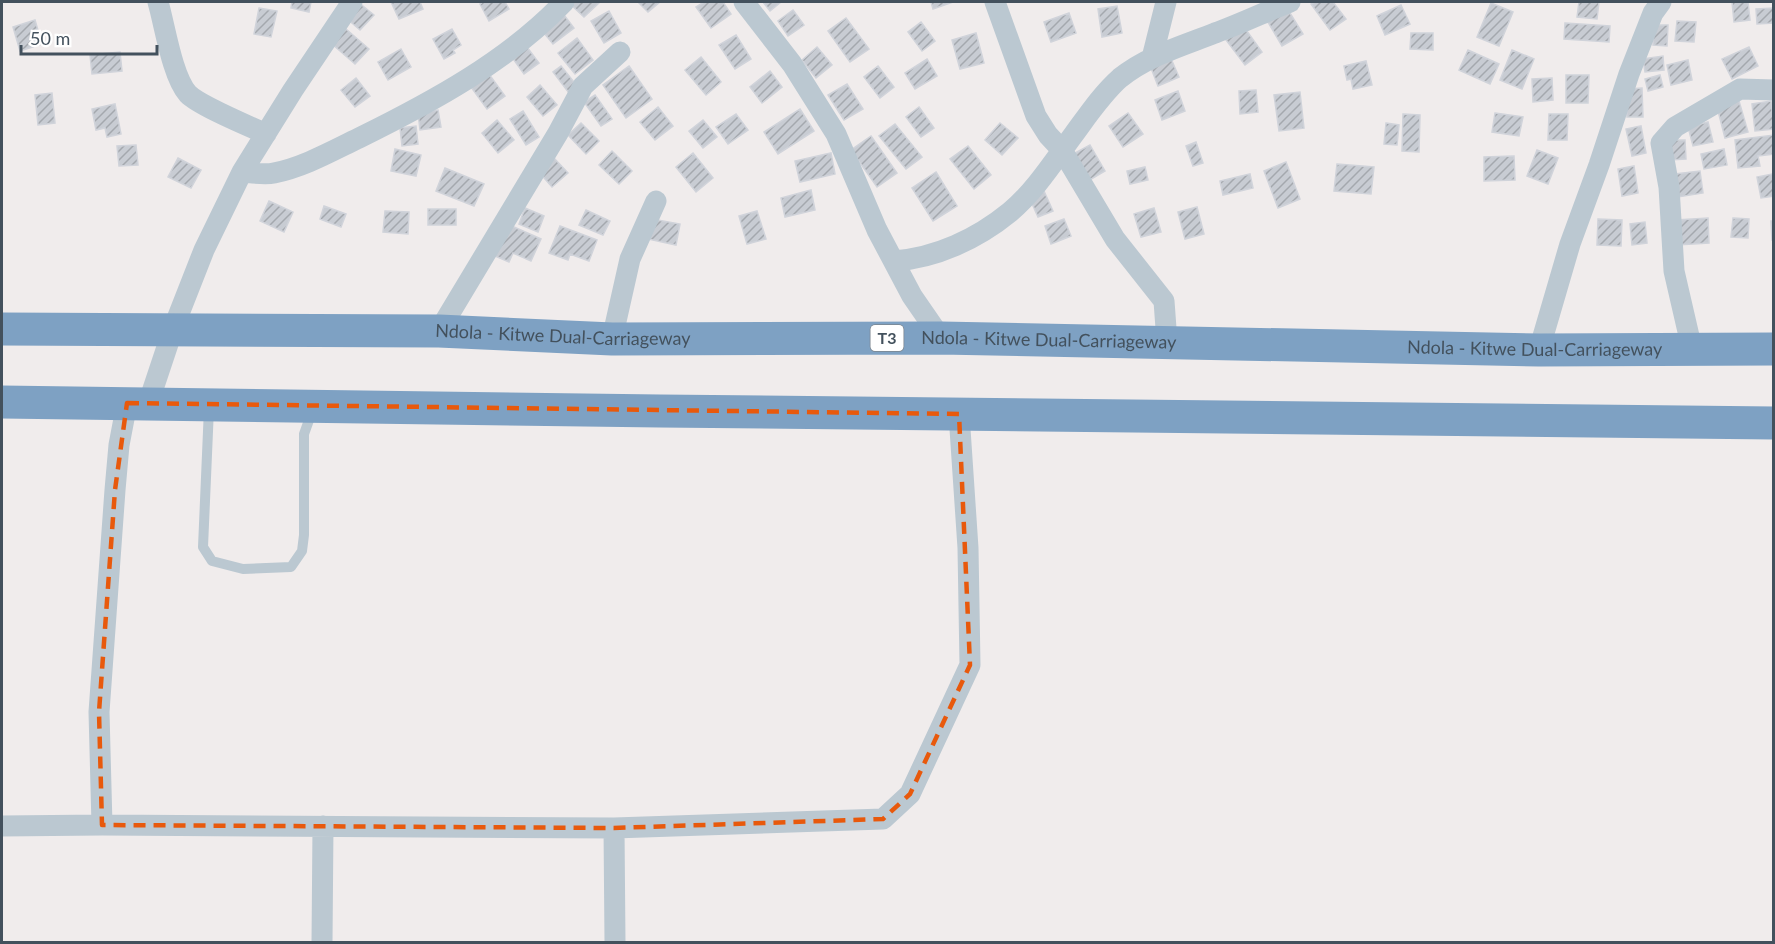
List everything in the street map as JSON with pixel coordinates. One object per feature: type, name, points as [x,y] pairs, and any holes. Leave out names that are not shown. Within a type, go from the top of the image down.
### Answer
[{"type":"highway","name":"Ndola - Kitwe Dual-Carriageway","points":[[2,329],[439,331],[612,339],[941,338],[1539,350],[1773,349]]},
{"type":"highway","points":[[2,402],[1773,423]]},
{"type":"street","points":[[158,2],[176,70],[189,96],[266,134]]},
{"type":"street","points":[[102,825],[99,712],[117,468],[138,404],[173,330],[204,250],[243,172],[352,2]]},
{"type":"street","points":[[243,172],[272,174],[294,168],[397,120],[490,63],[533,32],[564,2]]},
{"type":"street","points":[[744,2],[792,64],[836,134],[877,230],[912,296],[941,338]]},
{"type":"street","points":[[995,2],[1036,116],[1048,135],[1062,150],[1115,239],[1161,295],[1166,308],[1167,342]]},
{"type":"street","points":[[1152,58],[1166,2]]},
{"type":"street","points":[[894,261],[908,260],[945,250],[978,234],[1010,212],[1044,174],[1105,93],[1121,77],[1152,58],[1290,2]]},
{"type":"street","points":[[1539,350],[1570,244],[1629,74],[1653,13],[1661,2]]},
{"type":"street","points":[[439,331],[558,133],[583,86],[620,52]]},
{"type":"street","points":[[1692,349],[1674,271],[1669,187],[1661,143],[1675,127],[1740,89],[1773,90]]},
{"type":"street","points":[[612,339],[630,259],[656,201]]},
{"type":"street","points":[[2,826],[614,828],[883,819],[910,794],[970,665],[968,548],[959,414]]},
{"type":"street","points":[[322,942],[323,826]]},
{"type":"street","points":[[614,828],[615,942]]},
{"type":"lane","points":[[209,404],[204,548],[212,561],[243,569],[291,567],[302,551],[304,434],[314,406]]},
{"type":"highlighted area","points":[[127,403],[959,414],[970,665],[910,794],[883,819],[614,828],[102,825],[99,712],[115,490]]},
{"type":"building","points":[[292,2],[311,2],[309,12],[291,8]]},
{"type":"building","points":[[358,2],[374,15],[360,30],[345,17]]},
{"type":"building","points":[[391,2],[420,2],[423,9],[399,19]]},
{"type":"building","points":[[505,2],[509,9],[489,21],[480,4]]},
{"type":"building","points":[[568,2],[600,2],[584,17]]},
{"type":"building","points":[[638,2],[660,2],[648,12]]},
{"type":"building","points":[[704,2],[723,2],[731,14],[711,28],[696,7]]},
{"type":"building","points":[[763,2],[781,2],[770,11]]},
{"type":"building","points":[[931,2],[953,2],[933,9]]},
{"type":"building","points":[[1333,2],[1346,19],[1330,30],[1311,4]]},
{"type":"building","points":[[1579,2],[1599,2],[1597,19],[1577,17]]},
{"type":"building","points":[[1732,2],[1748,2],[1750,20],[1734,22]]},
{"type":"building","points":[[1491,3],[1513,12],[1499,46],[1477,37]]},
{"type":"building","points":[[1285,5],[1303,34],[1282,46],[1265,17]]},
{"type":"building","points":[[1401,5],[1410,24],[1385,35],[1377,16]]},
{"type":"building","points":[[1117,6],[1122,33],[1102,37],[1098,9]]},
{"type":"building","points":[[259,8],[277,11],[271,37],[254,34]]},
{"type":"building","points":[[1774,8],[1774,23],[1757,24],[1756,9]]},
{"type":"building","points":[[793,10],[804,25],[788,36],[778,21]]},
{"type":"building","points":[[561,11],[574,28],[553,44],[540,28]]},
{"type":"building","points":[[609,11],[621,33],[604,43],[591,21]]},
{"type":"building","points":[[1069,13],[1076,33],[1051,42],[1044,22]]},
{"type":"building","points":[[846,18],[869,49],[850,62],[828,31]]},
{"type":"building","points":[[35,20],[42,44],[20,51],[13,27]]},
{"type":"building","points":[[1677,21],[1696,22],[1694,42],[1675,41]]},
{"type":"building","points":[[921,22],[935,41],[922,51],[908,32]]},
{"type":"building","points":[[1565,23],[1610,26],[1609,42],[1564,39]]},
{"type":"building","points":[[1654,25],[1668,25],[1667,46],[1653,45]]},
{"type":"building","points":[[1244,27],[1262,52],[1245,65],[1226,40]]},
{"type":"building","points":[[346,29],[369,49],[355,64],[332,44]]},
{"type":"building","points":[[452,29],[461,45],[453,50],[455,53],[444,59],[433,39]]},
{"type":"building","points":[[976,33],[984,63],[960,69],[952,40]]},
{"type":"building","points":[[1411,33],[1433,33],[1433,50],[1410,49]]},
{"type":"building","points":[[736,35],[751,59],[735,69],[719,45]]},
{"type":"building","points":[[577,38],[593,60],[575,74],[558,53]]},
{"type":"building","points":[[524,43],[539,63],[524,74],[509,53]]},
{"type":"building","points":[[817,47],[832,65],[816,78],[802,60]]},
{"type":"building","points":[[1749,47],[1758,66],[1732,79],[1722,59]]},
{"type":"building","points":[[401,49],[411,67],[388,80],[378,62]]},
{"type":"building","points":[[1468,50],[1499,64],[1490,84],[1459,70]]},
{"type":"building","points":[[1512,50],[1534,59],[1522,89],[1500,80]]},
{"type":"building","points":[[120,52],[122,71],[92,74],[90,55]]},
{"type":"building","points":[[1169,54],[1179,77],[1158,86],[1149,63]]},
{"type":"building","points":[[1663,56],[1664,70],[1645,72],[1643,59]]},
{"type":"building","points":[[701,57],[721,82],[706,95],[685,70]]},
{"type":"building","points":[[927,59],[937,76],[915,89],[905,73]]},
{"type":"building","points":[[1688,60],[1692,80],[1671,85],[1667,65]]},
{"type":"building","points":[[1366,61],[1372,85],[1353,89],[1351,79],[1347,80],[1344,66]]},
{"type":"building","points":[[561,66],[578,87],[569,93],[553,72]]},
{"type":"building","points":[[629,66],[652,99],[626,118],[603,85]]},
{"type":"building","points":[[878,66],[894,87],[880,98],[864,77]]},
{"type":"building","points":[[486,70],[505,96],[487,109],[468,83]]},
{"type":"building","points":[[770,71],[782,87],[762,103],[750,87]]},
{"type":"building","points":[[1566,75],[1589,75],[1588,103],[1566,103]]},
{"type":"building","points":[[1660,75],[1663,87],[1648,91],[1645,79]]},
{"type":"building","points":[[356,78],[370,96],[355,107],[341,90]]},
{"type":"building","points":[[1552,78],[1553,100],[1533,102],[1532,79]]},
{"type":"building","points":[[847,84],[863,109],[844,120],[828,95]]},
{"type":"building","points":[[540,85],[557,105],[543,116],[527,97]]},
{"type":"building","points":[[1642,88],[1643,117],[1627,117],[1626,89]]},
{"type":"building","points":[[1256,90],[1258,112],[1240,114],[1239,91]]},
{"type":"building","points":[[1178,91],[1185,111],[1162,120],[1155,100]]},
{"type":"building","points":[[1300,92],[1304,128],[1279,131],[1274,95]]},
{"type":"building","points":[[52,93],[55,123],[38,125],[35,95]]},
{"type":"building","points":[[595,95],[612,119],[601,126],[584,102]]},
{"type":"building","points":[[1739,101],[1748,132],[1725,138],[1717,107]]},
{"type":"building","points":[[1771,101],[1774,129],[1755,131],[1752,104]]},
{"type":"building","points":[[115,104],[121,134],[107,137],[105,128],[96,130],[92,109]]},
{"type":"building","points":[[658,107],[673,126],[655,140],[640,122]]},
{"type":"building","points":[[919,107],[934,128],[921,137],[906,117]]},
{"type":"building","points":[[800,109],[814,131],[778,154],[764,132]]},
{"type":"building","points":[[438,110],[441,127],[420,130],[418,113]]},
{"type":"building","points":[[523,111],[539,137],[526,145],[510,119]]},
{"type":"building","points":[[1128,113],[1143,134],[1123,147],[1109,126]]},
{"type":"building","points":[[1495,113],[1523,117],[1519,136],[1492,132]]},
{"type":"building","points":[[736,114],[748,130],[728,144],[716,127]]},
{"type":"building","points":[[1403,114],[1420,115],[1419,152],[1402,151]]},
{"type":"building","points":[[1549,114],[1568,114],[1567,140],[1548,140]]},
{"type":"building","points":[[497,120],[514,140],[498,153],[482,133]]},
{"type":"building","points":[[703,120],[717,137],[703,148],[689,131]]},
{"type":"building","points":[[1708,122],[1713,142],[1693,146],[1688,127]]},
{"type":"building","points":[[581,123],[599,141],[586,154],[568,135]]},
{"type":"building","points":[[1000,123],[1018,138],[1002,155],[985,140]]},
{"type":"building","points":[[1386,123],[1399,125],[1397,145],[1384,144]]},
{"type":"building","points":[[895,124],[922,157],[906,169],[879,136]]},
{"type":"building","points":[[416,126],[418,144],[402,146],[400,128]]},
{"type":"building","points":[[1641,126],[1646,153],[1632,156],[1626,129]]},
{"type":"building","points":[[1774,135],[1774,154],[1758,156],[1760,166],[1738,168],[1735,140]]},
{"type":"building","points":[[871,136],[897,173],[877,187],[851,150]]},
{"type":"building","points":[[1668,140],[1685,140],[1686,159],[1669,160]]},
{"type":"building","points":[[1196,142],[1203,163],[1193,166],[1186,146]]},
{"type":"building","points":[[136,145],[138,165],[119,166],[117,146]]},
{"type":"building","points":[[1090,145],[1105,171],[1088,181],[1073,154]]},
{"type":"building","points":[[968,146],[991,175],[974,189],[950,159]]},
{"type":"building","points":[[395,149],[421,155],[416,176],[391,171]]},
{"type":"building","points":[[1724,149],[1727,165],[1704,169],[1701,154]]},
{"type":"building","points":[[1537,150],[1558,158],[1548,184],[1527,176]]},
{"type":"building","points":[[612,151],[632,171],[619,184],[599,165]]},
{"type":"building","points":[[693,153],[713,178],[696,192],[676,167]]},
{"type":"building","points":[[831,153],[835,174],[800,182],[795,161]]},
{"type":"building","points":[[1514,156],[1515,180],[1484,181],[1484,157]]},
{"type":"building","points":[[553,157],[568,173],[552,187],[538,171]]},
{"type":"building","points":[[178,158],[201,170],[191,188],[168,177]]},
{"type":"building","points":[[1286,162],[1300,199],[1278,208],[1264,171]]},
{"type":"building","points":[[1337,164],[1374,167],[1371,194],[1334,191]]},
{"type":"building","points":[[1634,166],[1638,193],[1622,196],[1618,169]]},
{"type":"building","points":[[1145,167],[1148,180],[1130,184],[1127,171]]},
{"type":"building","points":[[445,168],[484,184],[474,206],[436,191]]},
{"type":"building","points":[[1700,171],[1703,193],[1678,197],[1675,174]]},
{"type":"building","points":[[936,172],[957,206],[933,221],[912,188]]},
{"type":"building","points":[[1250,174],[1253,188],[1223,195],[1220,181]]},
{"type":"building","points":[[1773,174],[1774,196],[1761,198],[1757,177]]},
{"type":"building","points":[[811,190],[815,210],[785,217],[781,198]]},
{"type":"building","points":[[1044,191],[1053,211],[1038,217],[1029,197]]},
{"type":"building","points":[[269,201],[293,212],[284,232],[260,221]]},
{"type":"building","points":[[324,206],[346,214],[341,227],[320,219]]},
{"type":"building","points":[[1197,207],[1204,234],[1185,239],[1178,212]]},
{"type":"building","points":[[525,208],[544,216],[538,232],[519,224]]},
{"type":"building","points":[[1154,208],[1161,232],[1141,237],[1134,214]]},
{"type":"building","points":[[428,209],[456,209],[456,225],[428,225]]},
{"type":"building","points":[[586,210],[610,221],[603,235],[579,225]]},
{"type":"building","points":[[385,211],[409,212],[408,234],[383,232]]},
{"type":"building","points":[[757,211],[766,239],[747,244],[739,216]]},
{"type":"building","points":[[1708,218],[1709,243],[1677,245],[1676,220]]},
{"type":"building","points":[[1733,218],[1749,219],[1748,238],[1731,237]]},
{"type":"building","points":[[652,219],[680,224],[676,245],[648,239]]},
{"type":"building","points":[[1064,219],[1071,236],[1051,244],[1045,226]]},
{"type":"building","points":[[1598,219],[1622,220],[1621,246],[1597,245]]},
{"type":"building","points":[[1771,221],[1774,221],[1774,240],[1772,240]]},
{"type":"building","points":[[1645,222],[1647,243],[1632,245],[1630,224]]},
{"type":"building","points":[[507,224],[541,239],[531,261],[513,253],[509,262],[493,255]]},
{"type":"building","points":[[560,226],[597,240],[589,261],[570,254],[568,260],[549,253]]}]
